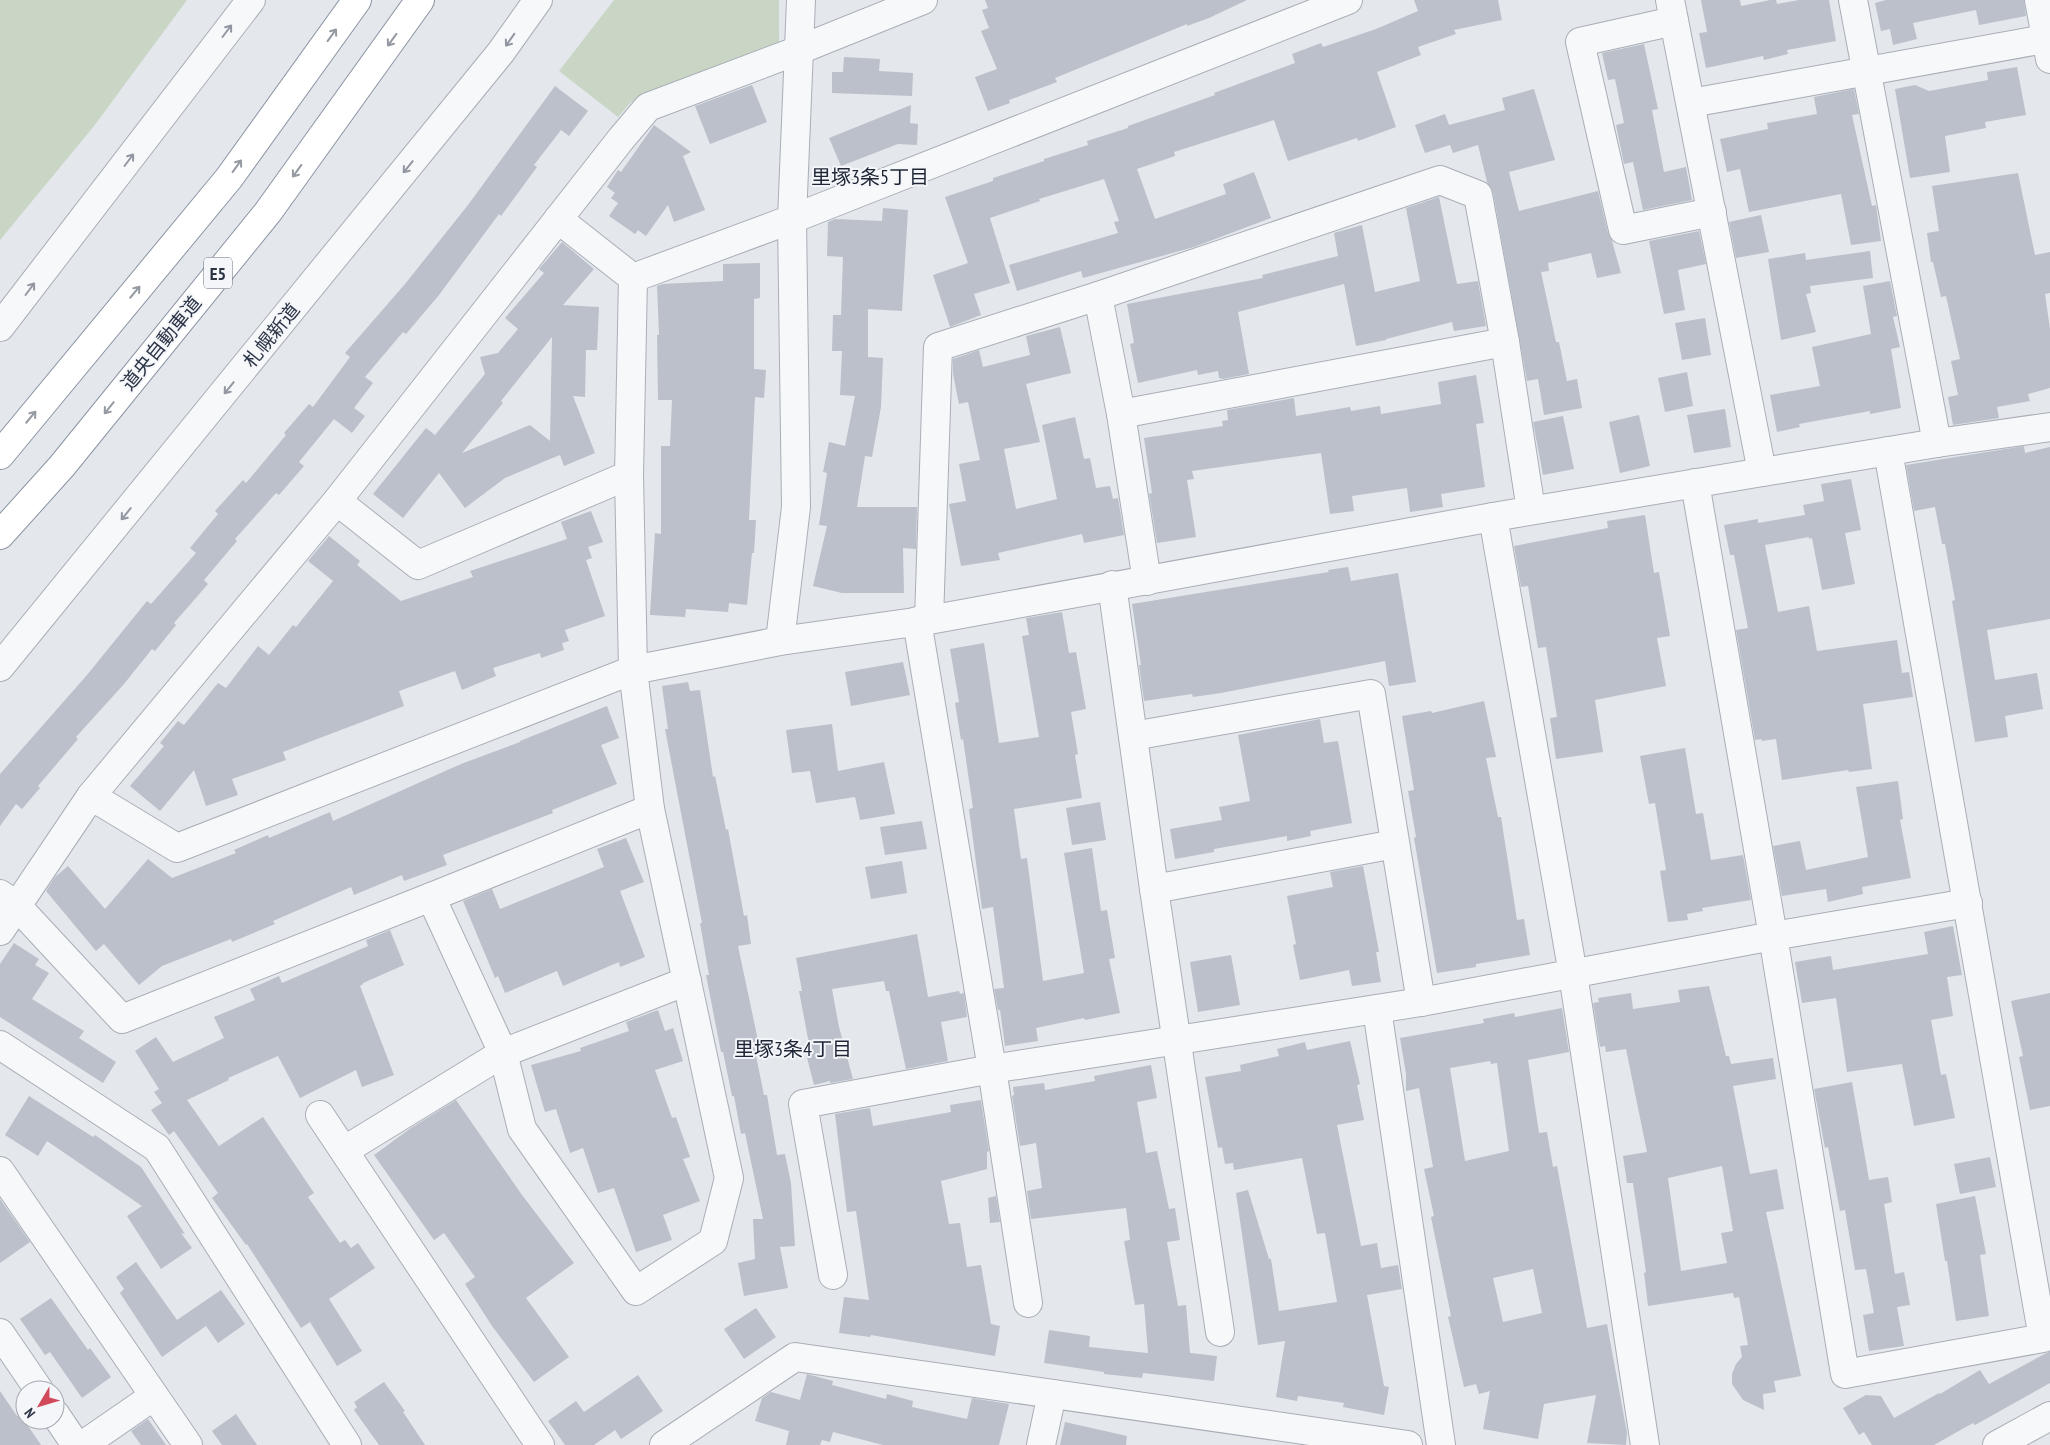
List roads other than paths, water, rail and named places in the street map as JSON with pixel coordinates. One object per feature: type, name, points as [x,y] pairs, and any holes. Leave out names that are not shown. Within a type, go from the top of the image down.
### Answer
[{"type":"highway","points":[[0,455],[229,178],[357,0]]},
{"type":"highway","name":"道央自動車道","points":[[0,535],[62,466],[268,212],[420,0]]},
{"type":"street","points":[[0,327],[251,0]]},
{"type":"street","name":"札幌新道","points":[[0,667],[502,52],[538,0]]},
{"type":"street","points":[[780,641],[796,507],[792,220],[801,0]]},
{"type":"street","points":[[0,931],[8,899],[91,796],[337,501],[648,107],[799,50],[923,0]]},
{"type":"street","points":[[633,278],[792,220],[1299,8],[1348,0]]},
{"type":"street","points":[[1853,0],[1936,443]]},
{"type":"street","points":[[1691,103],[1866,70],[2049,45],[2039,0]]},
{"type":"street","points":[[1712,212],[1622,230],[1580,42],[1672,10],[1691,103],[1712,212],[1762,472]]},
{"type":"street","points":[[1028,1303],[923,621],[938,347],[1098,296],[1440,180],[1478,195],[1531,510]]},
{"type":"street","points":[[558,219],[633,278]]},
{"type":"street","points":[[431,897],[503,1053],[522,1129],[636,1291],[713,1241],[729,1178],[650,808],[633,670],[629,476],[633,278]]},
{"type":"street","points":[[1098,296],[1121,414],[1147,581]]},
{"type":"street","points":[[1121,414],[1504,342]]},
{"type":"street","points":[[91,796],[177,848],[633,670],[780,641],[923,621],[1531,510],[1936,443],[2050,427]]},
{"type":"street","points":[[1695,483],[1773,936],[1845,1374],[2043,1338],[1888,451]]},
{"type":"street","points":[[337,501],[418,565],[629,476]]},
{"type":"street","points":[[1493,517],[1573,974],[1645,1445]]},
{"type":"street","points":[[1112,585],[1154,889],[1220,1332]]},
{"type":"street","points":[[1133,736],[1371,694],[1421,1002]]},
{"type":"street","points":[[8,899],[122,1019],[650,808]]},
{"type":"street","points":[[1154,889],[1395,844]]},
{"type":"street","points":[[833,1275],[803,1104],[992,1069],[1421,1002],[1773,936],[1968,903]]},
{"type":"street","points":[[345,1150],[503,1053],[687,981]]},
{"type":"street","points":[[1378,1009],[1441,1445]]},
{"type":"street","points":[[0,1045],[157,1148],[347,1445]]},
{"type":"street","points":[[320,1115],[540,1445]]},
{"type":"street","points":[[0,1172],[188,1445]]},
{"type":"street","points":[[0,1333],[32,1380]]},
{"type":"street","points":[[664,1445],[795,1357],[1408,1445]]},
{"type":"street","points":[[1041,1445],[1052,1394]]},
{"type":"street","points":[[83,1445],[154,1396]]},
{"type":"street","points":[[1996,1445],[2050,1416]]},
{"type":"street","points":[[65,1429],[76,1445]]},
{"type":"district","name":"里塚3条5丁目","points":[[870,177]]},
{"type":"district","name":"里塚3条4丁目","points":[[793,1049]]}]
